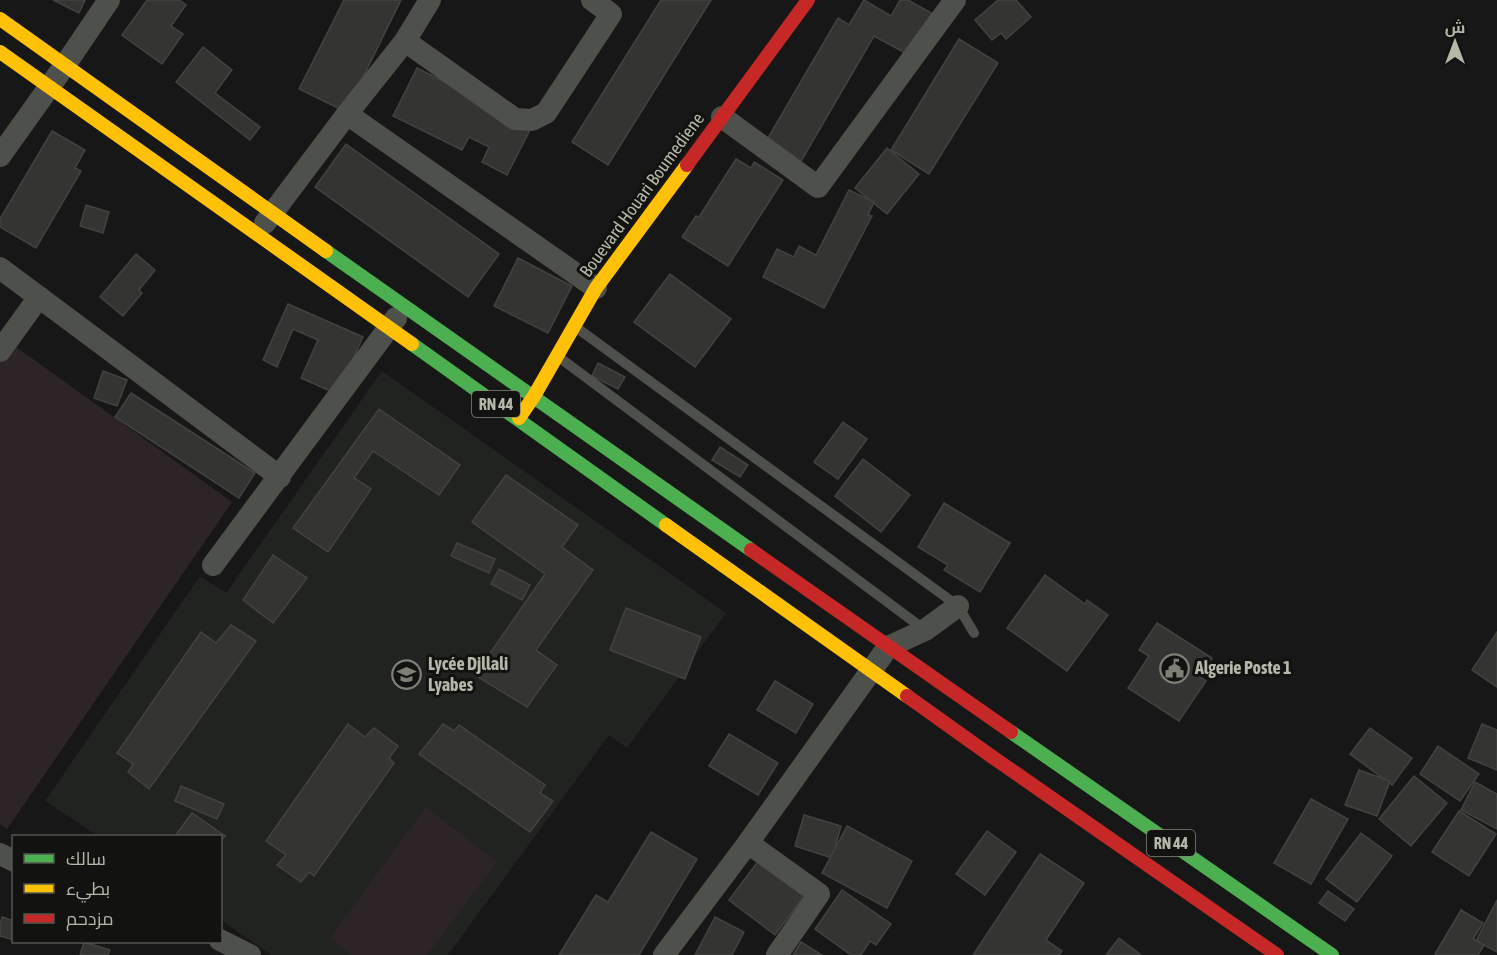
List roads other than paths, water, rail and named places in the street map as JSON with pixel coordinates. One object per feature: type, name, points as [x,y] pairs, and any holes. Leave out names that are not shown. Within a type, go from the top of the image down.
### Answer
[{"type":"main road","name":"Bouevard Houari Boumediene","points":[[518,419],[534,396],[597,288],[808,0]]},
{"type":"main road","name":"RN 44","points":[[0,19],[888,648],[1332,955]]},
{"type":"main road","name":"RN 44","points":[[0,52],[991,756],[1276,955]]},
{"type":"street","points":[[0,156],[109,0]]},
{"type":"street","points":[[257,234],[405,41],[430,0]]},
{"type":"street","points":[[405,41],[515,119],[532,120],[546,113],[611,14],[592,0]]},
{"type":"street","points":[[722,117],[818,187],[949,2]]},
{"type":"street","points":[[347,114],[597,288]]},
{"type":"street","points":[[0,268],[280,477]]},
{"type":"street","points":[[0,351],[39,297]]},
{"type":"street","points":[[213,565],[405,307]]},
{"type":"street","points":[[664,955],[748,843],[888,648],[925,630],[958,606]]},
{"type":"street","points":[[748,843],[819,894],[777,955]]},
{"type":"street","points":[[222,941],[250,955]]},
{"type":"lane","points":[[574,326],[958,606],[974,633]]},
{"type":"lane","points":[[557,356],[925,630]]},
{"type":"place","name":"Algerie Poste 1","points":[[1174,668]]},
{"type":"place","name":"Lycée Djllali Lyabes","points":[[407,674]]}]
